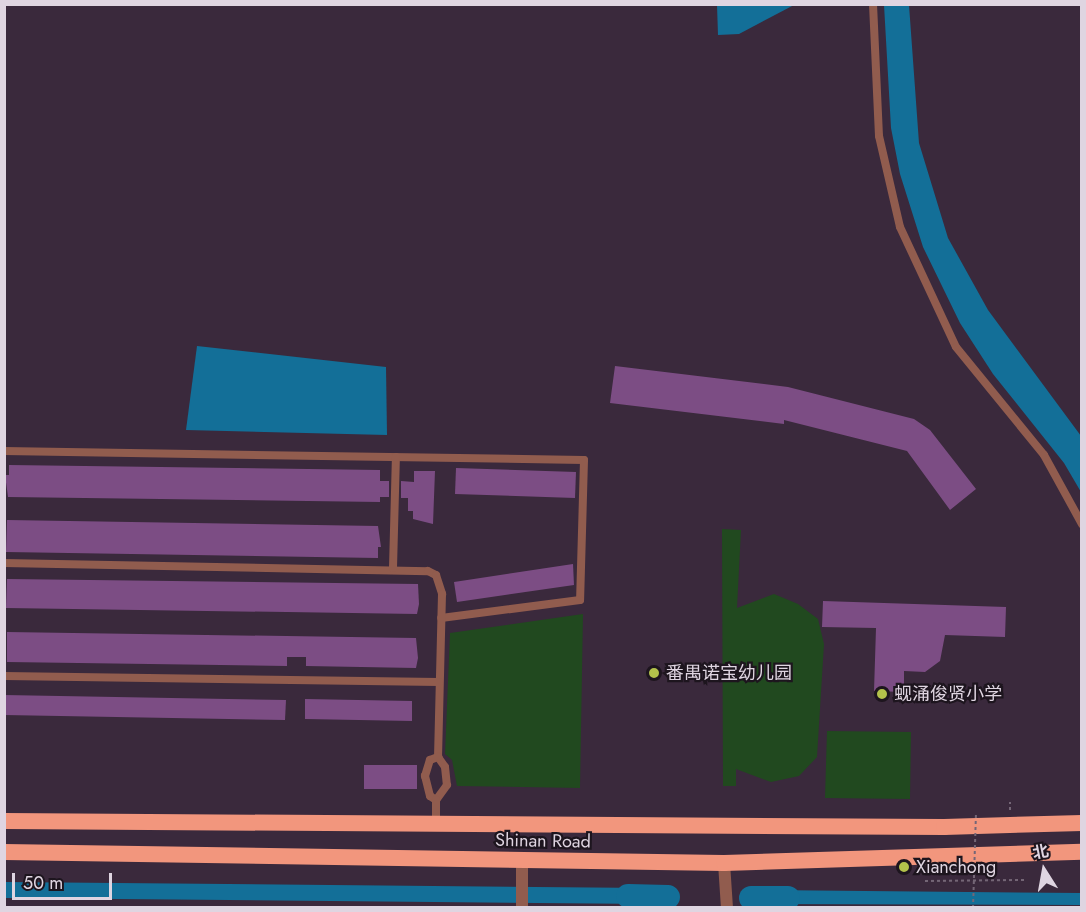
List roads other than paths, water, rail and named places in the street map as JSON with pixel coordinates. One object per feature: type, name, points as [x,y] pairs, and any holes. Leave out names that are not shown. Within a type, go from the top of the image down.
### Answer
[{"type":"highway","name":"Shinan Road","points":[[4,821],[944,827],[1082,823]]},
{"type":"highway","name":"Shinan Road","points":[[4,852],[724,863],[1082,852]]},
{"type":"street","points":[[522,860],[522,908]]},
{"type":"street","points":[[724,863],[727,908]]},
{"type":"lane","points":[[873,4],[879,136],[900,226],[956,347],[1044,455],[1082,524]]},
{"type":"lane","points":[[4,451],[584,460],[580,600],[441,618]]},
{"type":"lane","points":[[393,568],[396,457]]},
{"type":"lane","points":[[4,563],[417,568],[436,575],[442,594],[438,757],[445,767],[447,785],[436,801],[436,825]]},
{"type":"lane","points":[[4,676],[439,682]]},
{"type":"lane","points":[[436,801],[430,796],[425,776],[430,759],[438,757]]},
{"type":"water","points":[[717,4],[794,5],[739,34],[718,35]]},
{"type":"water","points":[[884,5],[909,5],[919,143],[948,238],[988,310],[1081,436],[1081,492],[1064,463],[993,374],[960,323],[923,247],[900,174],[891,128]]},
{"type":"water","points":[[197,346],[386,367],[387,435],[186,430]]},
{"type":"water","points":[[5,882],[649,888],[661,897],[652,904],[5,898]]},
{"type":"water","points":[[765,890],[1081,893],[1081,905],[764,904],[757,898]]},
{"type":"waterway","points":[[628,896],[668,897]]},
{"type":"waterway","points":[[751,898],[788,898]]},
{"type":"place","name":"番禺诺宝幼儿园","points":[[654,673]]},
{"type":"place","name":"蚬涌俊贤小学","points":[[882,694]]},
{"type":"place","name":"Xianchong","points":[[904,867]]}]
